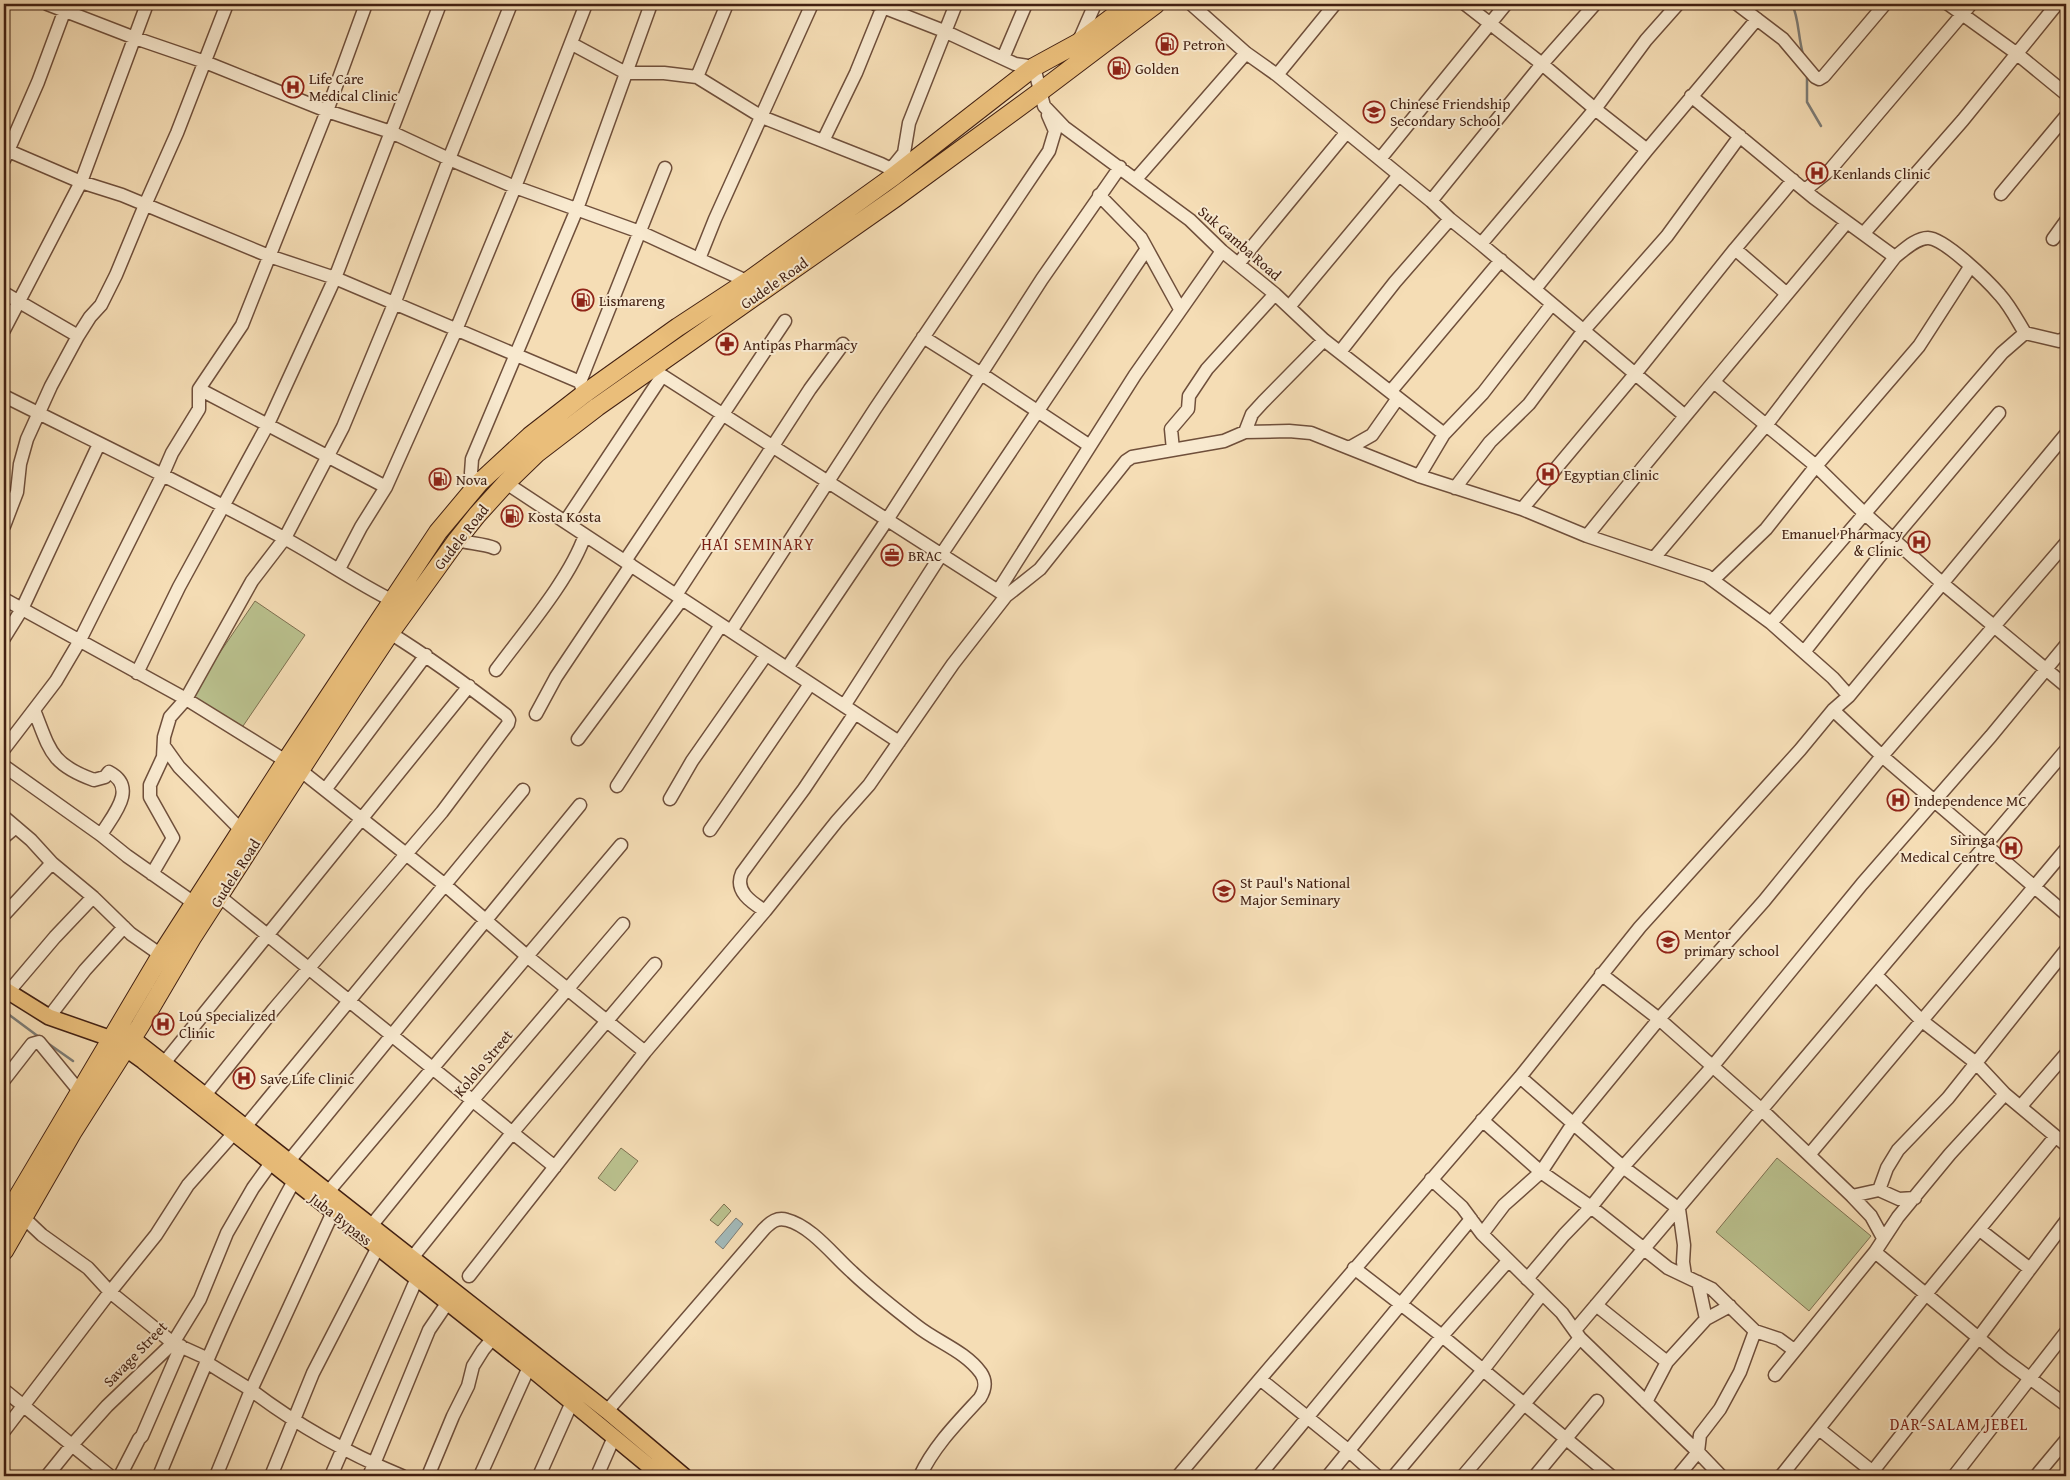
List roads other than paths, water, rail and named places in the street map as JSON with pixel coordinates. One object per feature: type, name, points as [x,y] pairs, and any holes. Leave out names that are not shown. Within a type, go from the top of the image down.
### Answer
[{"type":"highway","name":"Gudele Road","points":[[10,1214],[72,1133],[123,1042],[219,896],[293,765],[403,595],[438,532],[479,483],[582,388],[748,281],[1034,67],[1078,43],[1130,4]]},
{"type":"highway","name":"Gudele Road","points":[[4,1251],[10,1214],[80,1092],[123,1042],[161,955],[194,902],[242,831],[390,633],[403,595],[457,540],[506,483],[537,453],[569,428],[657,373],[763,290],[1043,99],[1156,4]]},
{"type":"main road","name":"Juba Bypass","points":[[5,993],[49,1017],[123,1042],[164,1063],[205,1096],[271,1163],[529,1366],[658,1475]]},
{"type":"main road","name":"Juba Bypass","points":[[123,1042],[143,1061],[239,1130],[289,1161],[607,1411],[684,1476]]},
{"type":"street","points":[[47,4],[66,7],[135,38],[204,62],[327,111],[391,132],[449,159],[516,186],[640,232],[748,281],[763,290]]},
{"type":"street","points":[[4,330],[81,182],[147,4]]},
{"type":"street","points":[[4,526],[17,492],[20,464],[27,439],[51,386],[78,336],[90,317],[101,305],[116,275],[177,133],[227,4]]},
{"type":"street","points":[[4,749],[56,681],[79,642],[172,453],[199,409],[199,389],[242,325],[327,111],[366,4]]},
{"type":"street","points":[[137,673],[179,587],[268,424],[335,278],[440,4]]},
{"type":"street","points":[[152,874],[166,853],[173,838],[150,797],[154,774],[163,757],[164,737],[170,717],[186,699],[252,582],[285,538],[350,411],[394,304],[511,4]]},
{"type":"street","points":[[339,569],[361,527],[386,487],[456,330],[516,186],[586,4]]},
{"type":"street","points":[[479,483],[471,472],[470,465],[577,209],[651,4]]},
{"type":"street","points":[[697,77],[727,4]]},
{"type":"street","points":[[699,259],[812,4]]},
{"type":"street","points":[[572,44],[626,74],[664,72],[697,77],[762,117],[823,141],[892,172],[904,153],[909,123],[956,4]]},
{"type":"street","points":[[1003,58],[1026,4]]},
{"type":"street","points":[[1078,43],[1095,4]]},
{"type":"street","points":[[1191,4],[1246,53],[1277,75],[1431,201],[1450,220],[1501,260],[1684,415]]},
{"type":"street","points":[[1277,75],[1336,4]]},
{"type":"street","points":[[1465,4],[1647,150]]},
{"type":"street","points":[[1380,159],[1506,4]]},
{"type":"street","points":[[1431,201],[1542,64],[1596,4]]},
{"type":"street","points":[[1481,244],[1594,109],[1646,40],[1678,4]]},
{"type":"street","points":[[1737,4],[1783,40],[1815,77],[1819,79],[1824,76],[1886,4]]},
{"type":"street","points":[[1948,4],[2016,53],[2066,94]]},
{"type":"street","points":[[1804,190],[1830,170],[1971,4]]},
{"type":"street","points":[[1864,233],[1963,120],[2057,4]]},
{"type":"street","points":[[823,141],[856,73],[881,5],[1021,66],[1034,67]]},
{"type":"street","points":[[66,7],[38,82],[5,154],[81,182],[122,194],[269,256],[335,278],[516,354],[582,388],[665,168]]},
{"type":"street","points":[[1535,289],[1691,96],[1757,19]]},
{"type":"street","points":[[1136,179],[1246,53]]},
{"type":"street","name":"Suk Gamba Road","points":[[1034,67],[1043,99],[1064,127],[1190,220],[1222,251],[1275,294],[1324,340],[1444,434]]},
{"type":"street","points":[[1691,96],[1804,190],[1895,257]]},
{"type":"street","points":[[617,786],[828,482],[1049,151],[1055,130],[1043,99]]},
{"type":"street","points":[[2001,194],[2066,116]]},
{"type":"street","points":[[1238,264],[1346,133]]},
{"type":"street","points":[[1455,488],[1490,442],[1529,404],[1584,330],[1668,236],[1740,136]]},
{"type":"street","points":[[787,668],[887,520],[980,372],[1099,195],[1120,167]]},
{"type":"street","points":[[1289,307],[1399,176]]},
{"type":"street","points":[[1522,509],[1636,374],[1735,248],[1793,180]]},
{"type":"street","points":[[1099,195],[1141,238],[1180,309]]},
{"type":"street","points":[[1340,352],[1395,282],[1450,220]]},
{"type":"street","points":[[2053,239],[2066,221]]},
{"type":"street","points":[[1587,536],[1684,415],[1714,383],[1847,222]]},
{"type":"street","points":[[1654,558],[1767,424],[1895,257],[1910,246],[1930,238],[1944,243],[2000,295],[2025,333],[2059,341],[2066,338]]},
{"type":"street","points":[[1735,248],[1787,294]]},
{"type":"street","points":[[844,706],[941,555],[1146,250]]},
{"type":"street","points":[[469,1276],[645,1052],[765,911],[824,836],[869,784],[1002,593],[1090,446],[1180,309],[1222,251]]},
{"type":"street","points":[[1349,448],[1372,435],[1394,394],[1501,260]]},
{"type":"street","points":[[1713,580],[1766,529],[1816,466],[1919,346],[1970,267]]},
{"type":"street","points":[[4,293],[78,336]]},
{"type":"street","points":[[1173,450],[1171,429],[1188,409],[1189,396],[1207,369],[1275,294]]},
{"type":"street","points":[[1419,476],[1444,434],[1483,392],[1552,304]]},
{"type":"street","points":[[536,714],[556,677],[722,414],[785,321]]},
{"type":"street","points":[[1771,623],[2002,353],[2025,333]]},
{"type":"street","points":[[923,338],[980,372],[1090,446]]},
{"type":"street","points":[[1245,432],[1252,414],[1257,408],[1324,340]]},
{"type":"street","points":[[578,739],[679,597],[772,446],[843,344]]},
{"type":"street","points":[[565,522],[657,373],[1002,593]]},
{"type":"street","points":[[1714,383],[1767,424],[1816,466],[1864,513],[1942,583],[2066,686]]},
{"type":"street","points":[[199,389],[386,487]]},
{"type":"street","points":[[4,396],[162,476],[192,488],[339,569],[364,587],[403,595]]},
{"type":"street","points":[[1804,652],[1894,538],[1999,413]]},
{"type":"street","points":[[1002,593],[1040,569],[1128,458],[1224,441],[1245,432],[1301,431],[1419,476],[1522,509],[1587,536],[1707,576],[1771,623],[1833,678],[1849,696]]},
{"type":"street","points":[[1178,1476],[1354,1268],[1520,1077],[1601,974],[1680,882],[1800,750],[1832,710],[1849,696],[2066,434]]},
{"type":"street","points":[[4,638],[22,610],[99,444]]},
{"type":"street","points":[[506,483],[899,742]]},
{"type":"street","points":[[496,670],[566,572],[577,554],[585,535]]},
{"type":"street","points":[[457,540],[494,548]]},
{"type":"street","points":[[1482,1234],[1504,1205],[1541,1172],[1572,1125],[1659,1019],[1770,894],[1882,756],[2066,543]]},
{"type":"street","points":[[4,599],[79,642],[186,699],[293,765],[445,885],[528,957],[645,1052]]},
{"type":"street","points":[[205,1096],[308,968],[442,812],[508,724],[509,720],[506,715],[469,686],[426,655],[390,633]]},
{"type":"street","points":[[1527,1279],[1564,1234],[1591,1207],[1623,1167],[1712,1067],[1862,884],[1991,736],[2066,645]]},
{"type":"street","points":[[325,790],[426,655]]},
{"type":"street","points":[[670,799],[692,761],[766,655]]},
{"type":"street","points":[[710,830],[810,684]]},
{"type":"street","points":[[164,1063],[469,686]]},
{"type":"street","points":[[34,710],[49,749],[65,767],[94,780],[105,777],[109,772],[116,776],[122,787],[124,794],[122,801],[101,835]]},
{"type":"street","points":[[1832,710],[1882,756],[2066,914]]},
{"type":"street","points":[[765,911],[752,902],[741,890],[739,880],[742,873],[804,789],[855,713]]},
{"type":"street","points":[[164,746],[179,767],[242,831]]},
{"type":"street","points":[[1463,1476],[1523,1404],[1577,1334],[1596,1305],[2066,750]]},
{"type":"street","points":[[4,766],[152,874],[194,902]]},
{"type":"street","points":[[4,1431],[156,1235],[188,1185],[239,1130],[349,1001],[523,790]]},
{"type":"street","points":[[289,1161],[580,805]]},
{"type":"street","points":[[4,817],[124,927],[145,945],[161,955]]},
{"type":"street","points":[[4,838],[16,827]]},
{"type":"street","points":[[328,1192],[621,845]]},
{"type":"street","points":[[1809,1156],[2066,849]]},
{"type":"street","points":[[4,915],[52,863]]},
{"type":"street","points":[[219,896],[555,1168]]},
{"type":"street","points":[[5,993],[93,897]]},
{"type":"street","name":"Kololo Street","points":[[371,1226],[472,1100],[623,924]]},
{"type":"street","points":[[49,1017],[85,970],[124,927]]},
{"type":"street","points":[[1879,1190],[1887,1168],[1898,1150],[1948,1098],[2066,950]]},
{"type":"street","points":[[412,1258],[512,1133],[655,964]]},
{"type":"street","points":[[1601,974],[1659,1019],[1762,1110],[1852,1196],[1871,1216],[1884,1238]]},
{"type":"street","points":[[1876,975],[1921,1020],[1976,1063],[2005,1094],[2066,1145]]},
{"type":"street","points":[[4,1080],[32,1044],[38,1042],[80,1092]]},
{"type":"street","points":[[2021,1106],[2066,1054]]},
{"type":"street","points":[[1520,1077],[1572,1125],[1623,1167],[1679,1208],[1684,1245],[1682,1262],[1685,1275]]},
{"type":"street","points":[[1775,1375],[1875,1252],[1898,1217],[1950,1154],[2005,1094]]},
{"type":"street","points":[[1482,1120],[1541,1172],[1591,1207],[1668,1268],[1712,1289],[1756,1332],[1780,1339],[1794,1350]]},
{"type":"street","points":[[1780,1476],[1926,1294],[2056,1137]]},
{"type":"street","name":"Savage Street","points":[[47,1476],[114,1399],[177,1344],[200,1299],[227,1233],[253,1188],[271,1163]]},
{"type":"street","points":[[1431,1179],[1462,1207],[1482,1234],[1562,1313],[1577,1334],[1698,1452],[1720,1476]]},
{"type":"street","points":[[159,1476],[206,1362],[262,1238],[294,1181]]},
{"type":"street","points":[[1852,1196],[1879,1190],[1899,1199],[1915,1198]]},
{"type":"street","points":[[216,1476],[251,1390],[333,1212]]},
{"type":"street","points":[[10,1214],[88,1268],[110,1292],[177,1344],[204,1357],[206,1362],[342,1448],[372,1471],[402,1476]]},
{"type":"street","points":[[607,1411],[764,1229],[778,1219],[786,1219],[812,1235],[853,1273],[917,1326],[958,1352],[982,1375],[985,1383],[984,1391],[980,1398],[944,1436],[925,1464],[920,1476]]},
{"type":"street","points":[[1259,1476],[1471,1219]]},
{"type":"street","points":[[1819,1429],[1873,1475],[2066,1221]]},
{"type":"street","points":[[1980,1230],[2030,1269]]},
{"type":"street","points":[[271,1476],[313,1373],[378,1247]]},
{"type":"street","points":[[1875,1252],[2031,1379],[2066,1405]]},
{"type":"street","points":[[1328,1476],[1442,1336],[1508,1261]]},
{"type":"street","points":[[1354,1268],[1442,1336],[1607,1475]]},
{"type":"street","points":[[331,1476],[417,1278]]},
{"type":"street","points":[[1698,1282],[1706,1318]]},
{"type":"street","points":[[1394,1476],[1483,1370],[1542,1294]]},
{"type":"street","points":[[372,1471],[429,1330],[448,1302]]},
{"type":"street","points":[[1596,1305],[1667,1362]]},
{"type":"street","points":[[1646,1402],[1667,1362],[1706,1318],[1730,1306]]},
{"type":"street","points":[[1678,1476],[1698,1452],[1700,1435],[1724,1402],[1740,1372],[1756,1332]]},
{"type":"street","points":[[1954,1476],[2066,1332]]},
{"type":"street","points":[[428,1476],[453,1416],[468,1386],[473,1366],[493,1338]]},
{"type":"street","points":[[120,1476],[142,1436],[177,1344]]},
{"type":"street","points":[[480,1476],[529,1366]]},
{"type":"street","points":[[1260,1379],[1377,1476]]},
{"type":"street","points":[[4,1390],[110,1476]]},
{"type":"street","points":[[1535,1476],[1597,1401]]},
{"type":"street","points":[[539,1476],[572,1402]]},
{"type":"street","points":[[597,1476],[614,1437]]},
{"type":"street","points":[[2036,1476],[2066,1440]]},
{"type":"water","points":[[736,1218],[743,1224],[723,1249],[715,1242]]},
{"type":"waterway","points":[[1792,4],[1796,15],[1803,54]]},
{"type":"waterway","points":[[1807,74],[1807,102],[1821,126]]},
{"type":"waterway","points":[[4,1011],[39,1037]]},
{"type":"waterway","points":[[46,1042],[73,1061]]},
{"type":"place","name":"Petron","points":[[1167,44]]},
{"type":"place","name":"Golden","points":[[1119,68]]},
{"type":"place","name":"Life Care Medical Clinic","points":[[293,87]]},
{"type":"place","name":"Chinese Friendship Secondary School","points":[[1374,112]]},
{"type":"place","name":"Kenlands Clinic","points":[[1817,173]]},
{"type":"place","name":"Lismareng","points":[[583,300]]},
{"type":"place","name":"Antipas Pharmacy","points":[[727,344]]},
{"type":"place","name":"Egyptian Clinic","points":[[1548,474]]},
{"type":"place","name":"Nova","points":[[440,479]]},
{"type":"place","name":"Kosta Kosta","points":[[512,516]]},
{"type":"place","name":"Emanuel Pharmacy & Clinic","points":[[1919,542]]},
{"type":"place","name":"BRAC","points":[[892,555]]},
{"type":"place","name":"Independence MC","points":[[1898,800]]},
{"type":"place","name":"Siringa Medical Centre","points":[[2011,848]]},
{"type":"place","name":"St Paul's National Major Seminary","points":[[1224,891]]},
{"type":"place","name":"Mentor primary school","points":[[1668,942]]},
{"type":"place","name":"Lou Specialized Clinic","points":[[163,1024]]},
{"type":"place","name":"Save Life Clinic","points":[[244,1078]]},
{"type":"district","name":"HAI SEMINARY","points":[[758,544]]},
{"type":"district","name":"DAR-SALAM JEBEL","points":[[1959,1424]]}]
